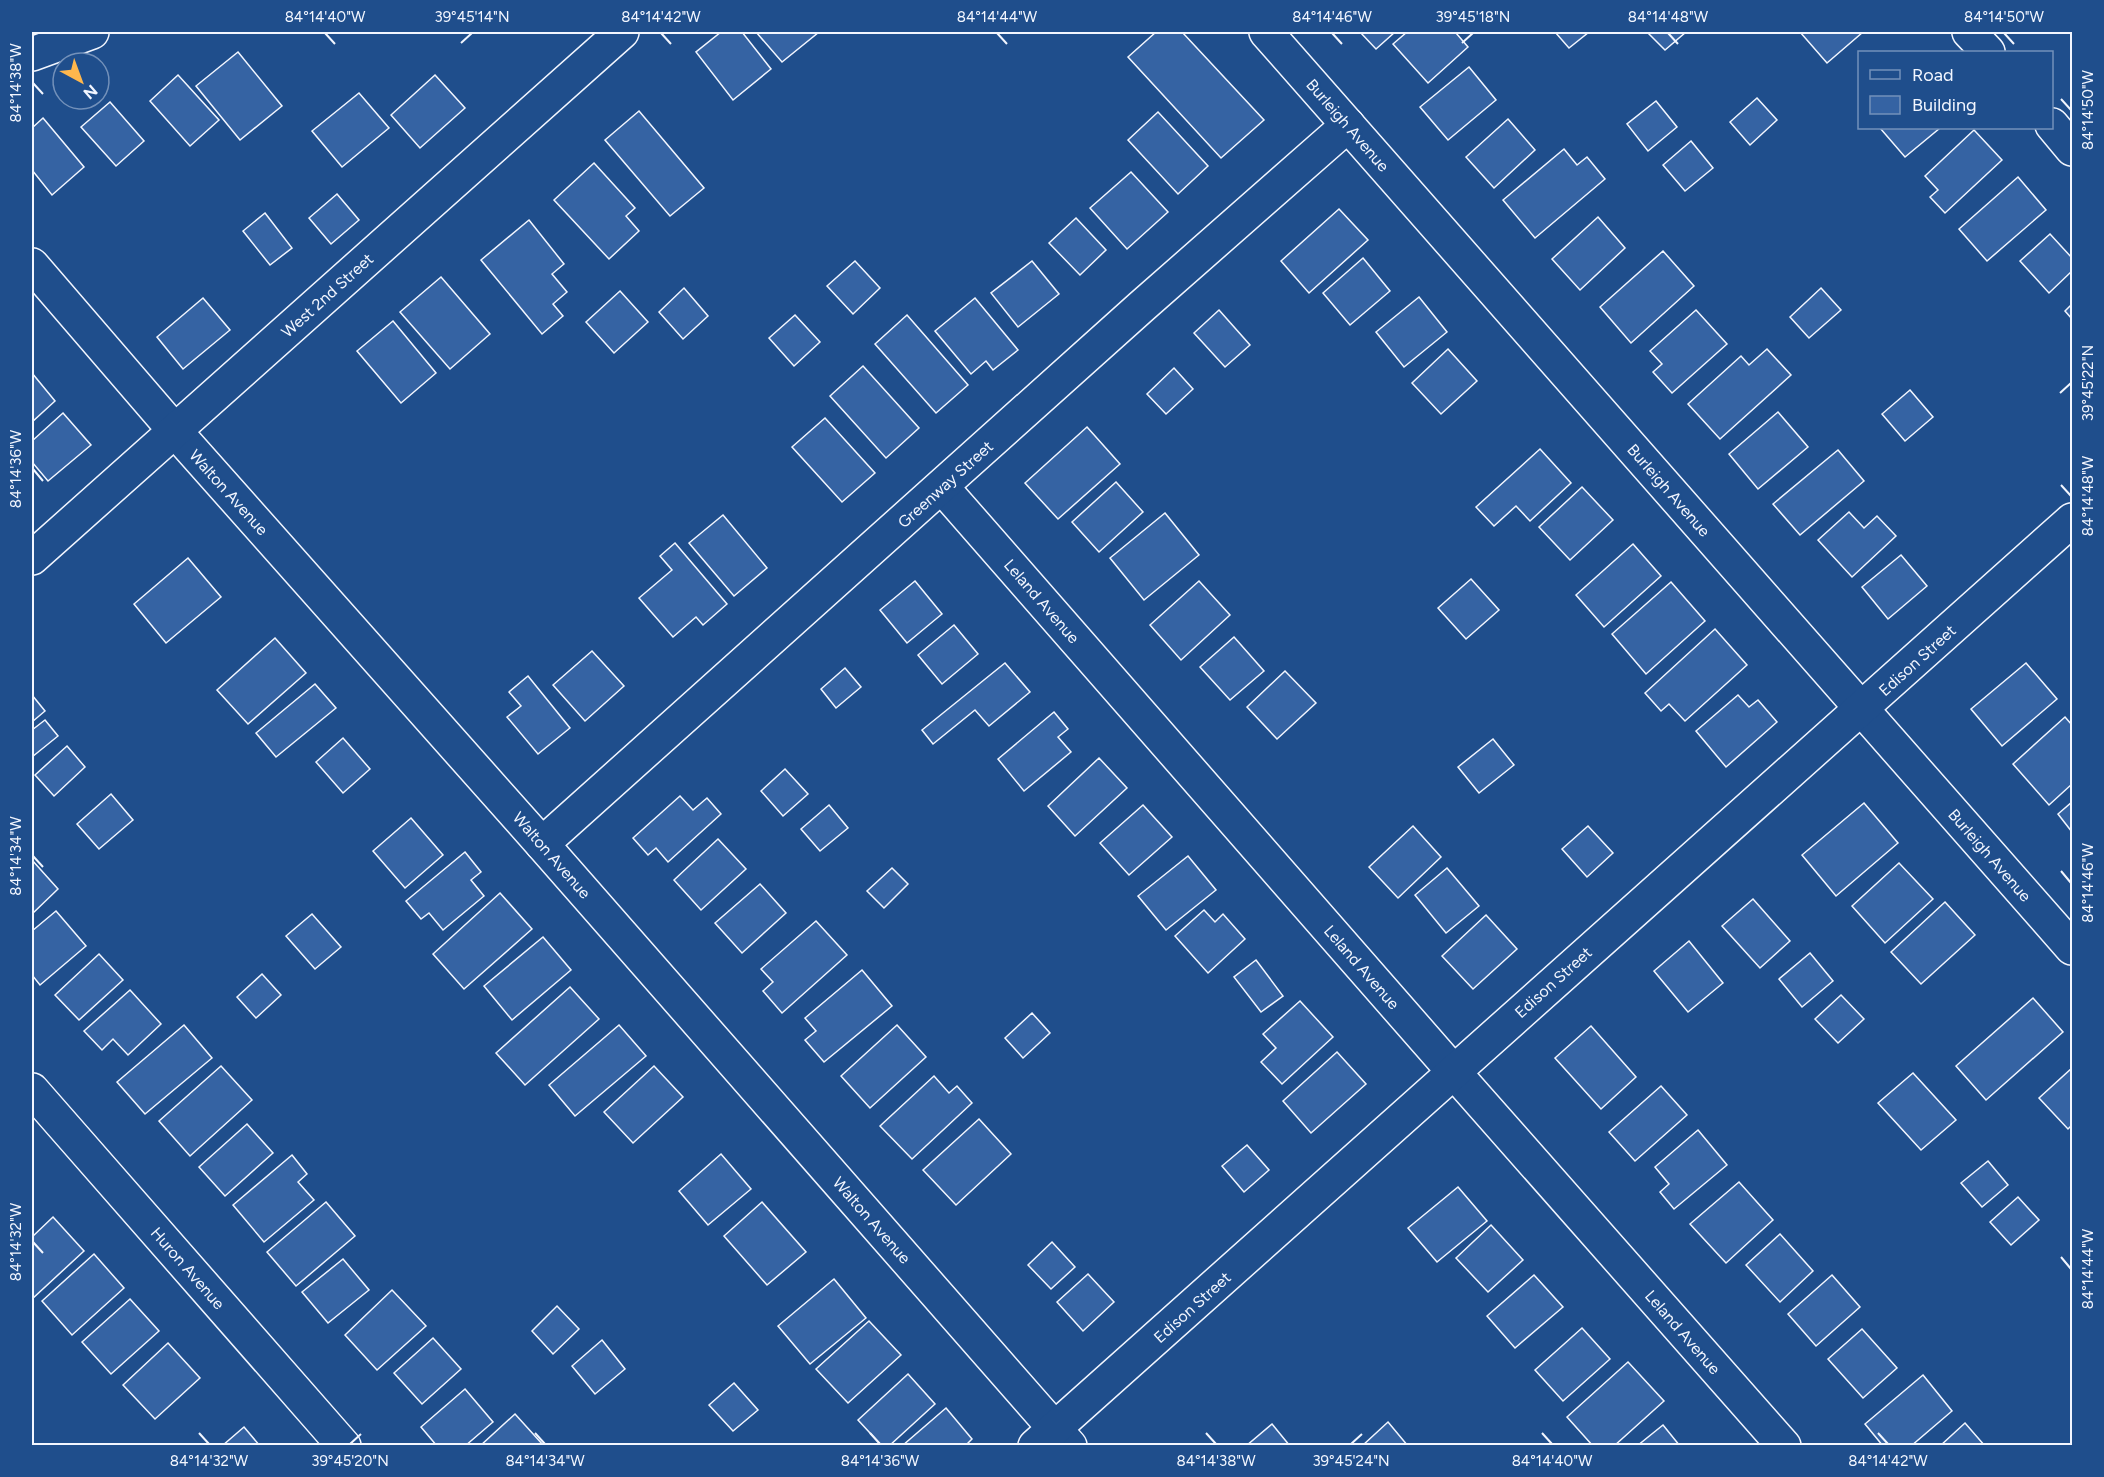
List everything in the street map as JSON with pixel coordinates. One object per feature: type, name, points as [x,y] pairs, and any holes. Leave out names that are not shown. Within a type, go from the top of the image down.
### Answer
[{"type":"street","points":[[32,54],[92,32]]},
{"type":"street","name":"West 2nd Street","points":[[32,558],[622,32]]},
{"type":"street","name":"Burleigh Avenue","points":[[1266,32],[2073,948]]},
{"type":"street","points":[[1969,32],[1987,51]]},
{"type":"street","name":"Greenway Street","points":[[542,844],[1348,125]]},
{"type":"street","points":[[2053,126],[2073,149]]},
{"type":"street","name":"Walton Avenue","points":[[32,266],[175,431],[542,844],[1054,1440]]},
{"type":"street","name":"Leland Avenue","points":[[942,486],[1784,1446]]},
{"type":"street","name":"Edison Street","points":[[1054,1440],[1453,1071],[2073,520]]},
{"type":"street","name":"Huron Avenue","points":[[32,1090],[344,1446]]},
{"type":"building","points":[[721,32],[742,32],[771,69],[733,100],[696,52]]},
{"type":"building","points":[[756,32],[819,32],[782,62]]},
{"type":"building","points":[[1156,32],[1182,32],[1264,120],[1221,158],[1128,57]]},
{"type":"building","points":[[1360,32],[1395,32],[1376,49]]},
{"type":"building","points":[[1407,32],[1458,32],[1456,33],[1468,47],[1428,83],[1393,44]]},
{"type":"building","points":[[1555,32],[1589,32],[1569,48]]},
{"type":"building","points":[[1647,32],[1686,32],[1665,50]]},
{"type":"building","points":[[1800,32],[1863,32],[1827,63]]},
{"type":"building","points":[[238,52],[282,106],[240,140],[196,86]]},
{"type":"building","points":[[1469,67],[1496,100],[1448,140],[1420,107]]},
{"type":"building","points":[[178,75],[219,120],[190,146],[150,101]]},
{"type":"building","points":[[435,75],[465,108],[420,148],[391,115]]},
{"type":"building","points":[[359,93],[389,128],[342,167],[312,131]]},
{"type":"building","points":[[1757,98],[1777,120],[1750,145],[1730,122]]},
{"type":"building","points":[[1656,101],[1677,127],[1648,151],[1627,124]]},
{"type":"building","points":[[111,103],[144,141],[116,166],[81,127],[100,111],[111,111]]},
{"type":"building","points":[[639,111],[704,188],[670,216],[605,140]]},
{"type":"building","points":[[1158,112],[1208,166],[1178,194],[1128,140]]},
{"type":"building","points":[[43,118],[84,167],[52,195],[32,170],[32,128]]},
{"type":"building","points":[[1508,119],[1535,150],[1494,188],[1466,157]]},
{"type":"building","points":[[1881,129],[1939,129],[1905,157]]},
{"type":"building","points":[[1974,130],[2002,160],[1945,213],[1930,197],[1938,190],[1925,176]]},
{"type":"building","points":[[1691,141],[1713,168],[1685,191],[1663,165]]},
{"type":"building","points":[[1564,149],[1577,165],[1587,157],[1605,179],[1535,238],[1503,200]]},
{"type":"building","points":[[594,163],[635,208],[626,216],[639,231],[609,259],[554,200]]},
{"type":"building","points":[[1131,172],[1168,212],[1127,249],[1090,208]]},
{"type":"building","points":[[2018,177],[2046,210],[1987,261],[1959,229]]},
{"type":"building","points":[[337,194],[359,220],[331,244],[309,218]]},
{"type":"building","points":[[1339,209],[1368,240],[1309,293],[1281,261]]},
{"type":"building","points":[[265,213],[292,248],[270,265],[243,231]]},
{"type":"building","points":[[1598,217],[1625,248],[1580,290],[1552,259]]},
{"type":"building","points":[[1076,218],[1106,250],[1080,275],[1049,243]]},
{"type":"building","points":[[529,220],[564,264],[552,274],[567,292],[553,304],[563,316],[542,334],[481,260]]},
{"type":"building","points":[[2050,234],[2072,258],[2072,271],[2049,293],[2020,261]]},
{"type":"building","points":[[1663,251],[1694,286],[1631,343],[1600,307]]},
{"type":"building","points":[[1363,258],[1390,291],[1350,325],[1323,293]]},
{"type":"building","points":[[855,261],[880,288],[853,314],[827,286]]},
{"type":"building","points":[[1032,261],[1059,294],[1018,327],[991,293]]},
{"type":"building","points":[[441,277],[490,334],[450,369],[400,312]]},
{"type":"building","points":[[684,288],[708,316],[683,339],[659,312]]},
{"type":"building","points":[[1821,288],[1841,310],[1809,338],[1790,317]]},
{"type":"building","points":[[620,291],[648,322],[614,353],[586,322]]},
{"type":"building","points":[[1419,297],[1447,332],[1404,367],[1376,332]]},
{"type":"building","points":[[203,298],[230,330],[183,369],[157,337]]},
{"type":"building","points":[[975,298],[1018,350],[993,370],[986,361],[971,374],[935,331]]},
{"type":"building","points":[[2072,304],[2072,319],[2065,311]]},
{"type":"building","points":[[1219,310],[1250,345],[1225,367],[1194,333]]},
{"type":"building","points":[[1696,310],[1727,344],[1672,393],[1653,372],[1662,364],[1650,351]]},
{"type":"building","points":[[795,315],[820,342],[794,366],[769,338]]},
{"type":"building","points":[[907,315],[968,385],[936,413],[875,344]]},
{"type":"building","points":[[393,321],[436,373],[401,403],[357,351]]},
{"type":"building","points":[[1448,349],[1477,381],[1441,414],[1412,383]]},
{"type":"building","points":[[1767,349],[1791,375],[1720,439],[1688,404],[1741,356],[1749,365]]},
{"type":"building","points":[[863,366],[919,428],[886,458],[830,396]]},
{"type":"building","points":[[1174,368],[1193,389],[1166,414],[1147,394]]},
{"type":"building","points":[[32,373],[55,401],[32,422]]},
{"type":"building","points":[[1910,390],[1933,417],[1905,441],[1882,414]]},
{"type":"building","points":[[1778,412],[1808,447],[1758,489],[1729,454]]},
{"type":"building","points":[[63,413],[91,445],[48,481],[32,462],[32,441]]},
{"type":"building","points":[[825,418],[875,473],[842,502],[792,447]]},
{"type":"building","points":[[1087,427],[1120,464],[1058,519],[1025,483]]},
{"type":"building","points":[[1540,449],[1571,483],[1530,521],[1516,506],[1494,526],[1476,507]]},
{"type":"building","points":[[1838,450],[1864,481],[1800,535],[1773,504]]},
{"type":"building","points":[[1116,482],[1143,512],[1099,552],[1072,522]]},
{"type":"building","points":[[1582,487],[1613,520],[1570,560],[1539,527]]},
{"type":"building","points":[[1849,512],[1864,528],[1877,516],[1896,536],[1852,577],[1818,540]]},
{"type":"building","points":[[1165,513],[1199,555],[1144,600],[1110,558]]},
{"type":"building","points":[[723,515],[767,568],[734,596],[689,543]]},
{"type":"building","points":[[675,543],[727,604],[703,625],[696,617],[673,637],[639,598],[672,570],[660,556]]},
{"type":"building","points":[[1633,544],[1661,576],[1604,627],[1576,595]]},
{"type":"building","points":[[1901,555],[1927,586],[1888,619],[1862,587]]},
{"type":"building","points":[[188,558],[221,597],[166,643],[134,604]]},
{"type":"building","points":[[1471,579],[1499,610],[1466,639],[1438,608]]},
{"type":"building","points":[[915,581],[942,614],[907,643],[880,610]]},
{"type":"building","points":[[1199,581],[1230,615],[1181,660],[1150,625]]},
{"type":"building","points":[[1671,582],[1705,621],[1646,674],[1612,634]]},
{"type":"building","points":[[954,625],[978,654],[942,684],[918,655]]},
{"type":"building","points":[[1715,629],[1747,665],[1685,721],[1669,704],[1661,711],[1645,693]]},
{"type":"building","points":[[1234,637],[1264,671],[1230,700],[1200,667]]},
{"type":"building","points":[[275,638],[306,673],[248,724],[217,690]]},
{"type":"building","points":[[592,651],[624,686],[585,721],[553,685]]},
{"type":"building","points":[[1005,663],[1030,692],[989,726],[975,710],[933,744],[922,730]]},
{"type":"building","points":[[2026,663],[2057,699],[2002,746],[1971,709]]},
{"type":"building","points":[[845,668],[861,687],[836,708],[821,689]]},
{"type":"building","points":[[1285,671],[1316,703],[1277,739],[1247,707]]},
{"type":"building","points":[[528,676],[570,728],[538,754],[507,717],[521,706],[509,692]]},
{"type":"building","points":[[315,684],[336,708],[276,757],[256,733]]},
{"type":"building","points":[[32,695],[45,711],[32,722]]},
{"type":"building","points":[[1738,695],[1749,707],[1758,700],[1777,722],[1726,767],[1696,731]]},
{"type":"building","points":[[1054,712],[1068,729],[1058,737],[1071,752],[1024,791],[998,759]]},
{"type":"building","points":[[2065,717],[2072,725],[2072,784],[2049,805],[2013,764]]},
{"type":"building","points":[[45,720],[58,736],[32,757],[32,730]]},
{"type":"building","points":[[343,738],[370,769],[343,793],[316,762]]},
{"type":"building","points":[[1493,739],[1514,765],[1479,793],[1458,767]]},
{"type":"building","points":[[67,746],[85,767],[54,796],[35,775]]},
{"type":"building","points":[[1099,758],[1127,788],[1075,836],[1048,806]]},
{"type":"building","points":[[785,769],[808,794],[783,816],[761,791]]},
{"type":"building","points":[[111,794],[133,820],[99,849],[77,824]]},
{"type":"building","points":[[680,796],[693,810],[707,798],[721,814],[668,862],[656,848],[648,855],[633,838]]},
{"type":"building","points":[[2072,802],[2072,832],[2058,814]]},
{"type":"building","points":[[1864,803],[1898,843],[1836,896],[1802,855]]},
{"type":"building","points":[[829,805],[848,828],[820,851],[801,829]]},
{"type":"building","points":[[1143,805],[1172,837],[1129,875],[1100,843]]},
{"type":"building","points":[[411,818],[443,855],[405,888],[373,851]]},
{"type":"building","points":[[1413,826],[1441,857],[1398,898],[1369,867]]},
{"type":"building","points":[[1588,826],[1613,853],[1587,877],[1562,849]]},
{"type":"building","points":[[718,839],[746,869],[701,910],[674,880]]},
{"type":"building","points":[[465,852],[481,872],[471,880],[484,896],[443,930],[429,913],[421,919],[406,901]]},
{"type":"building","points":[[1188,856],[1216,890],[1166,930],[1138,896]]},
{"type":"building","points":[[32,860],[58,889],[32,914]]},
{"type":"building","points":[[1899,863],[1933,899],[1885,943],[1852,906]]},
{"type":"building","points":[[892,868],[908,884],[884,908],[867,891]]},
{"type":"building","points":[[1447,868],[1479,906],[1446,933],[1415,895]]},
{"type":"building","points":[[760,884],[786,913],[742,953],[715,923]]},
{"type":"building","points":[[500,893],[532,929],[464,989],[433,954]]},
{"type":"building","points":[[1753,899],[1790,941],[1760,968],[1722,926]]},
{"type":"building","points":[[1945,902],[1975,935],[1921,984],[1891,952]]},
{"type":"building","points":[[1204,910],[1215,922],[1223,914],[1245,939],[1208,973],[1175,936]]},
{"type":"building","points":[[56,911],[86,946],[40,985],[32,975],[32,931]]},
{"type":"building","points":[[312,914],[341,947],[315,969],[286,936]]},
{"type":"building","points":[[1486,915],[1517,949],[1473,989],[1442,956]]},
{"type":"building","points":[[816,921],[847,955],[782,1013],[763,991],[773,982],[761,969]]},
{"type":"building","points":[[543,937],[571,970],[512,1020],[484,986]]},
{"type":"building","points":[[1689,941],[1723,983],[1688,1012],[1654,971]]},
{"type":"building","points":[[1810,953],[1833,981],[1802,1007],[1779,979]]},
{"type":"building","points":[[99,954],[123,980],[79,1020],[55,995]]},
{"type":"building","points":[[1256,960],[1283,996],[1261,1012],[1234,977]]},
{"type":"building","points":[[862,970],[892,1006],[824,1062],[805,1040],[816,1031],[805,1018]]},
{"type":"building","points":[[262,974],[281,995],[256,1018],[237,997]]},
{"type":"building","points":[[570,987],[599,1019],[525,1085],[496,1053]]},
{"type":"building","points":[[130,990],[161,1024],[128,1055],[113,1039],[102,1050],[84,1031]]},
{"type":"building","points":[[1841,995],[1864,1019],[1838,1043],[1815,1019]]},
{"type":"building","points":[[2033,998],[2063,1032],[1986,1100],[1956,1066]]},
{"type":"building","points":[[1300,1001],[1333,1037],[1282,1084],[1261,1062],[1276,1048],[1263,1034]]},
{"type":"building","points":[[1032,1013],[1050,1033],[1023,1058],[1005,1038]]},
{"type":"building","points":[[184,1025],[212,1058],[145,1114],[117,1082]]},
{"type":"building","points":[[619,1025],[646,1056],[575,1116],[549,1085]]},
{"type":"building","points":[[897,1025],[926,1057],[870,1108],[841,1076]]},
{"type":"building","points":[[1591,1026],[1636,1077],[1601,1109],[1555,1058]]},
{"type":"building","points":[[1337,1052],[1366,1084],[1311,1133],[1283,1101]]},
{"type":"building","points":[[221,1066],[252,1100],[190,1156],[159,1121]]},
{"type":"building","points":[[654,1066],[683,1097],[633,1143],[604,1112]]},
{"type":"building","points":[[2072,1068],[2072,1125],[2068,1129],[2039,1098]]},
{"type":"building","points":[[1913,1073],[1956,1120],[1921,1150],[1878,1103]]},
{"type":"building","points":[[934,1076],[949,1093],[957,1086],[972,1103],[912,1159],[880,1126]]},
{"type":"building","points":[[1661,1086],[1687,1115],[1635,1161],[1609,1132]]},
{"type":"building","points":[[979,1119],[1011,1154],[956,1205],[923,1170]]},
{"type":"building","points":[[247,1124],[273,1153],[225,1196],[199,1167]]},
{"type":"building","points":[[1698,1130],[1727,1165],[1674,1209],[1660,1192],[1669,1184],[1655,1167]]},
{"type":"building","points":[[1247,1145],[1269,1170],[1244,1192],[1222,1166]]},
{"type":"building","points":[[721,1154],[751,1189],[708,1225],[679,1191]]},
{"type":"building","points":[[292,1155],[307,1174],[298,1182],[314,1200],[264,1242],[233,1205]]},
{"type":"building","points":[[1988,1161],[2008,1185],[1982,1207],[1961,1183]]},
{"type":"building","points":[[1739,1182],[1773,1220],[1726,1263],[1690,1224]]},
{"type":"building","points":[[1458,1187],[1487,1221],[1437,1262],[1408,1228]]},
{"type":"building","points":[[2018,1197],[2039,1220],[2011,1245],[1990,1222]]},
{"type":"building","points":[[326,1202],[355,1236],[296,1286],[267,1252]]},
{"type":"building","points":[[762,1202],[806,1252],[767,1285],[724,1236]]},
{"type":"building","points":[[53,1217],[84,1251],[32,1299],[32,1237]]},
{"type":"building","points":[[1491,1225],[1523,1260],[1488,1292],[1456,1258]]},
{"type":"building","points":[[1780,1234],[1813,1271],[1780,1302],[1746,1265]]},
{"type":"building","points":[[1052,1242],[1075,1267],[1051,1289],[1028,1265]]},
{"type":"building","points":[[94,1254],[124,1288],[72,1335],[42,1301]]},
{"type":"building","points":[[343,1259],[369,1290],[328,1323],[302,1292]]},
{"type":"building","points":[[1088,1274],[1114,1302],[1083,1331],[1057,1302]]},
{"type":"building","points":[[1534,1275],[1563,1307],[1515,1348],[1487,1316]]},
{"type":"building","points":[[1832,1275],[1860,1307],[1816,1346],[1788,1314]]},
{"type":"building","points":[[834,1279],[866,1318],[810,1364],[778,1326]]},
{"type":"building","points":[[392,1290],[426,1326],[377,1370],[345,1335]]},
{"type":"building","points":[[130,1299],[159,1331],[111,1374],[82,1342]]},
{"type":"building","points":[[557,1306],[579,1329],[553,1354],[532,1331]]},
{"type":"building","points":[[869,1321],[901,1355],[848,1403],[816,1369]]},
{"type":"building","points":[[1582,1328],[1610,1359],[1563,1401],[1535,1370]]},
{"type":"building","points":[[1862,1329],[1897,1368],[1863,1398],[1828,1359]]},
{"type":"building","points":[[433,1338],[461,1369],[422,1404],[394,1373]]},
{"type":"building","points":[[602,1340],[625,1369],[595,1394],[572,1366]]},
{"type":"building","points":[[168,1343],[200,1378],[155,1419],[123,1385]]},
{"type":"building","points":[[1628,1362],[1664,1401],[1614,1446],[1593,1446],[1567,1417]]},
{"type":"building","points":[[908,1374],[935,1404],[889,1446],[882,1446],[858,1420]]},
{"type":"building","points":[[1923,1375],[1952,1411],[1911,1446],[1883,1446],[1865,1424]]},
{"type":"building","points":[[734,1383],[758,1410],[733,1431],[709,1405]]},
{"type":"building","points":[[465,1389],[493,1422],[465,1446],[437,1446],[421,1427]]},
{"type":"building","points":[[946,1408],[972,1439],[965,1446],[902,1446]]},
{"type":"building","points":[[515,1414],[544,1446],[480,1446]]},
{"type":"building","points":[[1388,1422],[1408,1446],[1362,1446]]},
{"type":"building","points":[[1965,1423],[1985,1446],[1940,1446]]},
{"type":"building","points":[[1272,1424],[1290,1446],[1246,1446]]},
{"type":"building","points":[[1663,1425],[1680,1446],[1637,1446]]},
{"type":"building","points":[[244,1427],[260,1446],[222,1446]]}]
